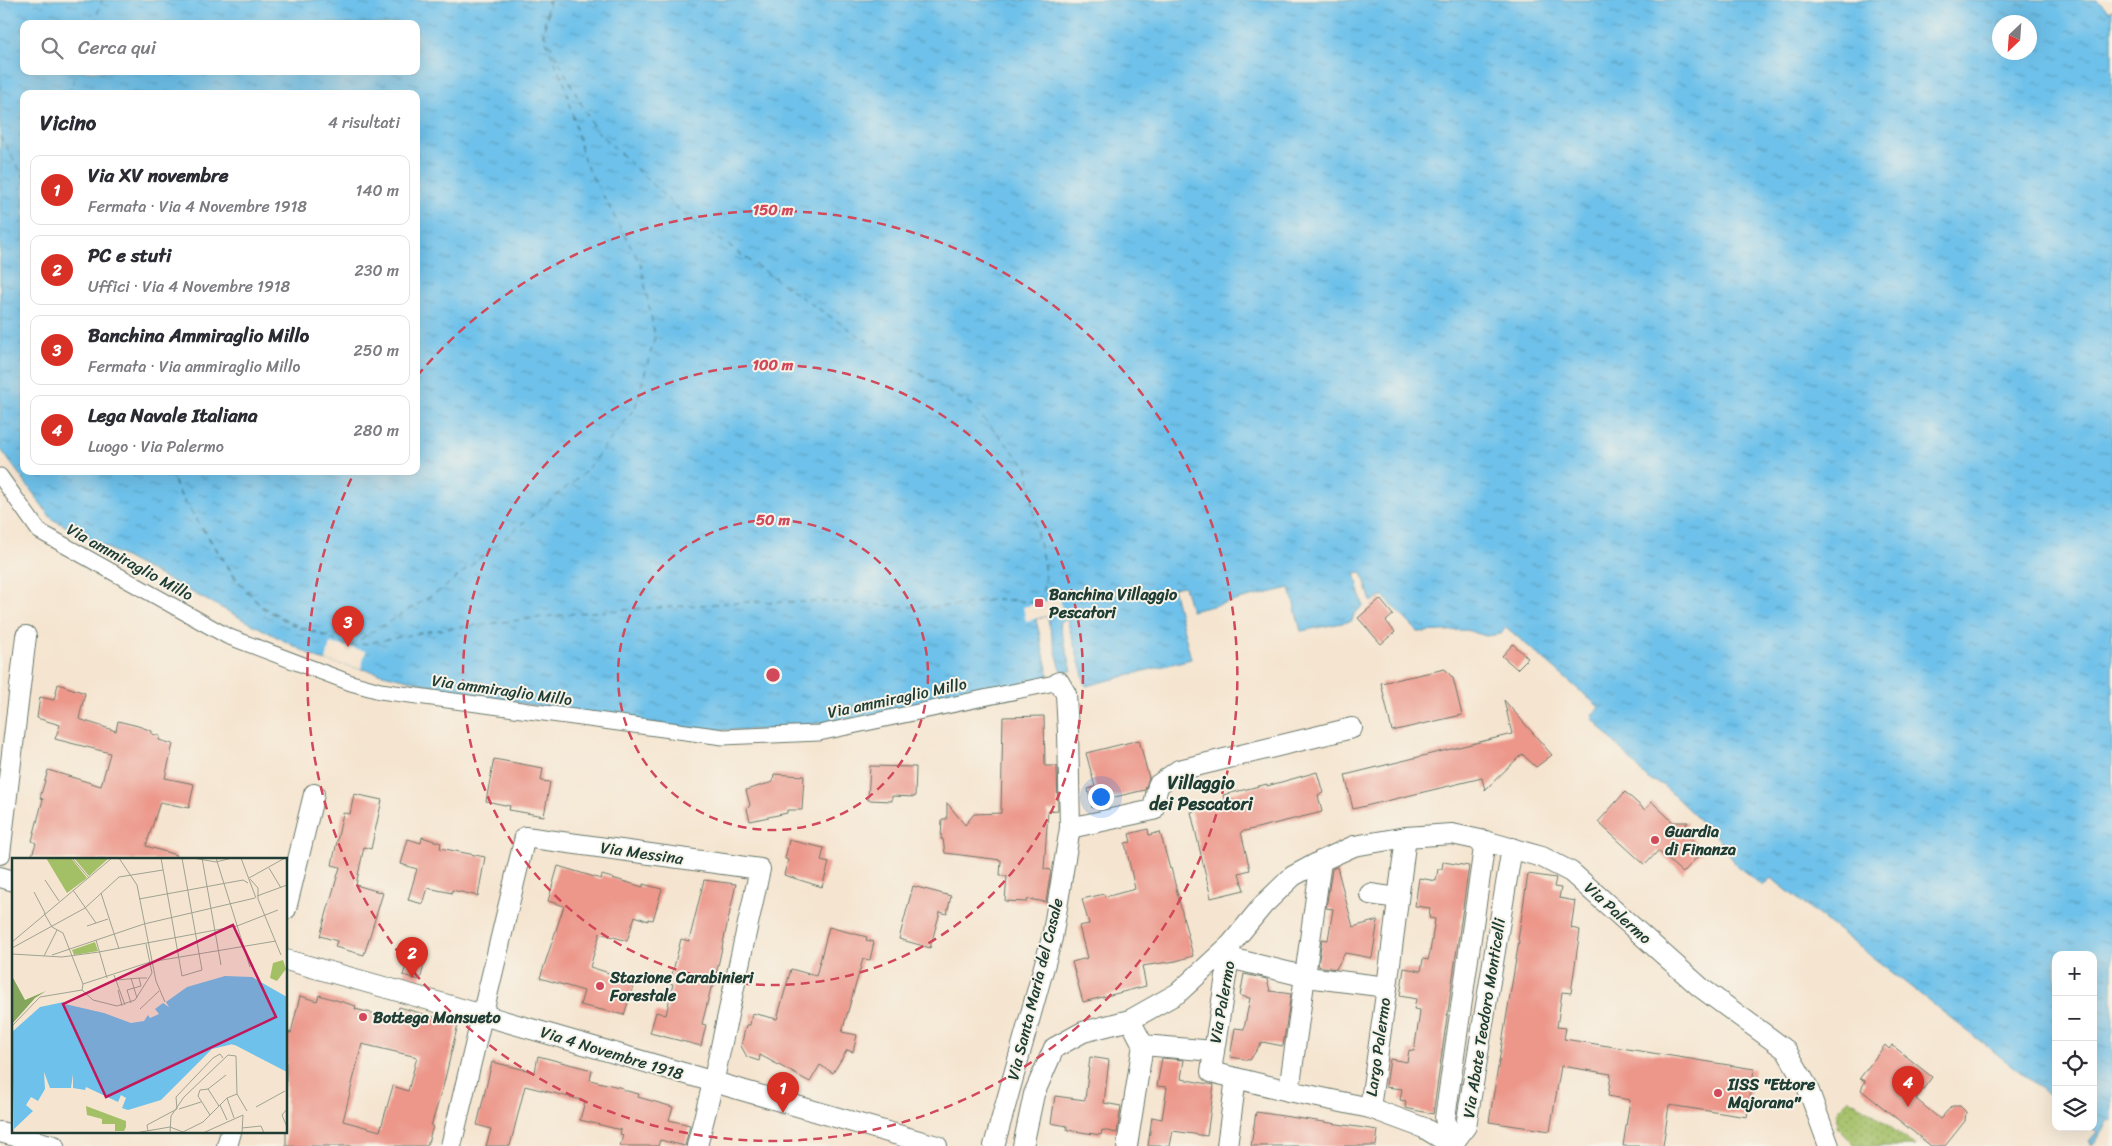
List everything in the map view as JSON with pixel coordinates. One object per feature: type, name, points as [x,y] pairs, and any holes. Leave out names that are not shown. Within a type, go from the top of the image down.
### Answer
[{"type":"street","name":"Via ammiraglio Millo","points":[[0,476],[39,531],[227,636],[351,683],[380,691],[723,737],[819,733],[1059,682]]},
{"type":"street","points":[[0,854],[26,636]]},
{"type":"street","name":"Via Santa Maria del Casale","points":[[994,1146],[1052,938],[1070,828],[1066,694],[1059,682]]},
{"type":"street","points":[[1070,828],[1153,810],[1158,785],[1179,770],[1352,728]]},
{"type":"street","points":[[288,901],[314,794]]},
{"type":"street","name":"Via Palermo","points":[[1023,1146],[1034,1094],[1054,1048],[1083,1032],[1130,1020],[1178,993],[1231,951],[1264,904],[1293,876],[1354,846],[1406,837],[1452,834],[1542,857],[1571,872],[1700,988],[1786,1050],[1807,1086],[1829,1146]]},
{"type":"street","name":"Via Messina","points":[[481,1014],[524,837],[760,869],[713,1083]]},
{"type":"street","name":"Largo Palermo","points":[[1370,1108],[1406,837]]},
{"type":"street","name":"Via Abate Teodoro Monticelli","points":[[1452,1146],[1444,1118],[1485,841]]},
{"type":"street","name":"Via Abate Teodoro Monticelli","points":[[1452,1146],[1466,1126],[1512,848]]},
{"type":"street","points":[[1289,1091],[1321,861]]},
{"type":"street","points":[[1370,894],[1398,898]]},
{"type":"street","name":"Via Palermo","points":[[1142,1045],[1214,1051],[1231,951]]},
{"type":"street","name":"Largo Palermo","points":[[1231,951],[1306,977],[1387,987]]},
{"type":"street","name":"Via 4 Novembre 1918","points":[[288,961],[481,1014],[713,1083],[937,1146]]},
{"type":"street","points":[[451,1146],[481,1014]]},
{"type":"street","points":[[1127,1146],[1142,1045],[1130,1020]]},
{"type":"street","name":"Largo Palermo","points":[[1214,1051],[1211,1072],[1370,1108],[1424,1128],[1452,1146]]},
{"type":"street","points":[[1227,1146],[1236,1078]]},
{"type":"street","points":[[697,1146],[713,1083]]},
{"type":"street","points":[[0,1132],[54,1146]]},
{"type":"green space","points":[[1849,1099],[1872,1113],[1915,1146],[1856,1146],[1837,1127],[1837,1112]]},
{"type":"water","points":[[0,0],[2097,0],[2109,12],[2112,9],[2112,1121],[2108,1120],[2093,1145],[2089,1142],[2097,1133],[2095,1131],[2097,1131],[2097,951],[2052,951],[2052,1097],[1771,878],[1763,886],[1737,866],[1719,839],[1663,785],[1648,779],[1592,718],[1599,707],[1506,627],[1501,634],[1486,636],[1466,630],[1418,632],[1383,596],[1371,602],[1362,572],[1355,573],[1363,606],[1354,614],[1352,621],[1301,631],[1290,588],[1191,611],[1184,586],[1173,588],[1191,659],[1086,686],[1067,620],[1059,622],[1072,671],[1061,671],[1047,616],[1036,619],[1049,678],[877,716],[765,730],[703,730],[645,723],[481,697],[319,659],[52,519],[0,448]]},
{"type":"pier","points":[[1059,598],[1063,612],[1026,621],[1023,607]]},
{"type":"pier","points":[[330,643],[366,651],[361,669],[326,661]]},
{"type":"building","points":[[1380,599],[1393,615],[1386,621],[1395,632],[1381,644],[1358,618]]},
{"type":"building","points":[[1513,644],[1528,658],[1517,669],[1502,656]]},
{"type":"building","points":[[1445,669],[1453,678],[1462,715],[1392,731],[1381,683]]},
{"type":"building","points":[[58,684],[85,693],[79,719],[116,731],[118,721],[138,726],[160,736],[159,740],[173,744],[165,778],[194,784],[189,808],[160,802],[146,846],[176,855],[176,858],[41,858],[32,855],[36,843],[32,841],[43,799],[40,798],[48,770],[101,786],[110,753],[55,739],[60,725],[37,718],[40,697],[54,700]]},
{"type":"building","points":[[1504,700],[1552,755],[1536,767],[1522,754],[1485,790],[1482,778],[1353,809],[1345,775],[1512,734]]},
{"type":"building","points":[[1044,716],[1045,766],[1057,766],[1058,810],[1048,811],[1044,869],[1051,870],[1046,902],[1028,899],[1027,902],[1005,901],[1007,876],[1000,876],[1001,860],[945,853],[943,839],[941,839],[942,819],[947,819],[947,803],[965,825],[974,814],[1001,813],[1003,717]]},
{"type":"building","points":[[1139,740],[1149,778],[1145,790],[1106,799],[1107,804],[1092,808],[1088,789],[1095,787],[1086,753]]},
{"type":"building","points":[[494,759],[543,768],[541,781],[550,782],[544,816],[509,810],[510,806],[486,801]]},
{"type":"building","points":[[870,766],[916,767],[915,797],[892,796],[892,801],[868,800]]},
{"type":"building","points":[[1317,772],[1323,793],[1318,795],[1322,812],[1241,832],[1250,870],[1239,873],[1244,890],[1211,898],[1191,812],[1225,804],[1223,795],[1267,784],[1267,786]]},
{"type":"building","points":[[774,774],[804,776],[802,810],[787,810],[787,813],[750,821],[747,809],[750,805],[746,790],[773,782]]},
{"type":"building","name":"Guardia di Finanza","points":[[1625,792],[1645,810],[1652,802],[1673,822],[1688,822],[1682,830],[1704,849],[1683,873],[1658,851],[1645,865],[1598,822]]},
{"type":"building","points":[[354,794],[382,800],[371,849],[364,847],[356,885],[383,893],[364,955],[335,947],[337,941],[320,936],[340,867],[332,865],[343,813],[350,814]]},
{"type":"building","points":[[1148,829],[1149,835],[1160,832],[1193,956],[1176,961],[1142,966],[1146,986],[1083,1002],[1072,962],[1087,958],[1079,926],[1089,924],[1082,899],[1104,894],[1105,897],[1135,889],[1125,843],[1131,842],[1129,834]]},
{"type":"building","points":[[422,837],[441,843],[440,848],[485,857],[478,896],[452,890],[452,893],[428,888],[423,904],[408,900],[417,869],[401,864],[408,839],[421,843]]},
{"type":"building","points":[[789,840],[824,848],[821,861],[829,863],[822,887],[784,875],[788,860],[785,859]]},
{"type":"building","points":[[1443,862],[1469,866],[1433,1114],[1405,1108],[1406,1101],[1400,1100],[1402,1089],[1386,1087],[1390,1059],[1407,1062],[1409,1050],[1414,1051],[1419,1019],[1420,1010],[1414,1009],[1416,999],[1400,996],[1404,968],[1421,971],[1423,959],[1428,960],[1430,952],[1435,919],[1429,918],[1430,908],[1415,906],[1419,878],[1436,881],[1438,869],[1442,869]]},
{"type":"building","points":[[558,866],[601,879],[602,875],[643,887],[643,884],[662,889],[653,920],[648,919],[648,921],[635,916],[627,941],[600,933],[590,967],[635,981],[624,1015],[580,1005],[584,991],[540,978],[564,906],[548,901]]},
{"type":"building","points":[[1337,867],[1353,927],[1378,920],[1372,958],[1345,953],[1336,969],[1318,966],[1322,939],[1328,940],[1333,909],[1326,908],[1332,869]]},
{"type":"building","points":[[1528,874],[1556,878],[1554,887],[1561,888],[1559,898],[1575,901],[1571,928],[1580,930],[1571,993],[1562,992],[1557,1027],[1566,1028],[1564,1039],[1754,1069],[1747,1117],[1669,1105],[1663,1146],[1623,1146],[1630,1100],[1608,1096],[1611,1074],[1561,1066],[1550,1131],[1489,1122],[1519,941]]},
{"type":"building","points":[[704,880],[736,884],[713,988],[711,988],[702,1024],[706,1025],[701,1046],[650,1033],[656,1012],[666,1015],[673,984],[670,983],[681,939],[689,941]]},
{"type":"building","points":[[913,886],[951,896],[947,914],[940,912],[930,948],[899,939]]},
{"type":"building","points":[[829,927],[867,937],[866,940],[874,942],[870,960],[863,959],[842,1032],[857,1035],[853,1052],[847,1050],[833,1073],[820,1065],[810,1082],[760,1055],[759,1061],[747,1057],[741,1046],[746,1025],[750,1025],[752,1013],[777,1019],[791,969],[816,976]]},
{"type":"building","points":[[409,957],[425,962],[420,980],[403,975]]},
{"type":"building","points":[[1244,974],[1267,979],[1270,991],[1291,994],[1283,1046],[1262,1042],[1250,1060],[1230,1057],[1235,1028],[1244,1029],[1250,998],[1240,996]]},
{"type":"building","points":[[319,995],[356,1006],[355,1009],[396,1019],[399,1007],[458,1024],[427,1146],[286,1146],[286,1134],[288,1134],[288,1032],[291,1033],[300,996],[317,1001]],"holes":[[[362,1044],[417,1057],[408,1091],[393,1086],[380,1131],[343,1121]]]},
{"type":"building","points":[[1885,1045],[1889,1049],[1892,1045],[1932,1077],[1916,1099],[1940,1119],[1952,1106],[1960,1106],[1966,1112],[1965,1121],[1945,1146],[1931,1146],[1861,1090],[1865,1081],[1860,1078]]},
{"type":"building","points":[[538,1056],[592,1070],[590,1080],[623,1088],[623,1090],[639,1094],[638,1097],[673,1107],[669,1120],[690,1125],[685,1146],[660,1140],[658,1146],[620,1146],[623,1135],[620,1134],[621,1130],[580,1120],[585,1101],[525,1086],[510,1146],[486,1146],[491,1129],[477,1125],[492,1062],[535,1072]]},
{"type":"building","points":[[1090,1057],[1109,1060],[1104,1103],[1121,1106],[1117,1133],[1102,1130],[1101,1135],[1067,1130],[1067,1126],[1051,1123],[1055,1096],[1085,1100]]},
{"type":"building","points":[[1162,1058],[1184,1060],[1181,1079],[1214,1085],[1207,1136],[1173,1131],[1170,1146],[1148,1146],[1152,1117],[1162,1119],[1167,1087],[1157,1086]]},
{"type":"building","points":[[1256,1112],[1378,1130],[1376,1146],[1251,1146]]},
{"type":"ferry route","points":[[95,20],[102,0]]},
{"type":"ferry route","points":[[351,645],[441,590],[584,473],[635,408],[655,337],[641,265],[585,163],[565,85],[543,34],[548,0]]},
{"type":"ferry route","points":[[171,475],[181,496],[236,580],[261,607],[297,627],[328,637],[348,647],[430,631],[577,613],[745,602],[831,602],[915,607],[955,606],[997,599],[1039,603],[1045,582],[1044,564],[1036,529],[1028,468],[971,405],[882,351],[804,299],[681,212],[594,128],[544,33],[550,0]]},
{"type":"ferry route","points":[[70,90],[76,75]]},
{"type":"ferry route","points":[[0,136],[20,170]]},
{"type":"ferry route","points":[[172,475],[181,496],[237,579],[262,606],[298,626],[332,638]]},
{"type":"place","name":"Banchina Villaggio Pescatori","points":[[1039,603]]},
{"type":"place","name":"Banchina Ammiraglio Millo","points":[[348,647]]},
{"type":"place","name":"Guardia di Finanza","points":[[1655,840]]},
{"type":"place","name":"PC e stuti","points":[[412,978]]},
{"type":"place","name":"Stazione Carabinieri Forestale","points":[[600,986]]},
{"type":"place","name":"Bottega Mansueto","points":[[363,1017]]},
{"type":"place","name":"IISS \"Ettore Majorana\"","points":[[1718,1093]]},
{"type":"place","name":"Lega Navale Italiana","points":[[1908,1107]]},
{"type":"place","name":"Via XV novembre","points":[[783,1113]]},
{"type":"district","name":"Villaggio dei Pescatori","points":[[1201,793]]}]
